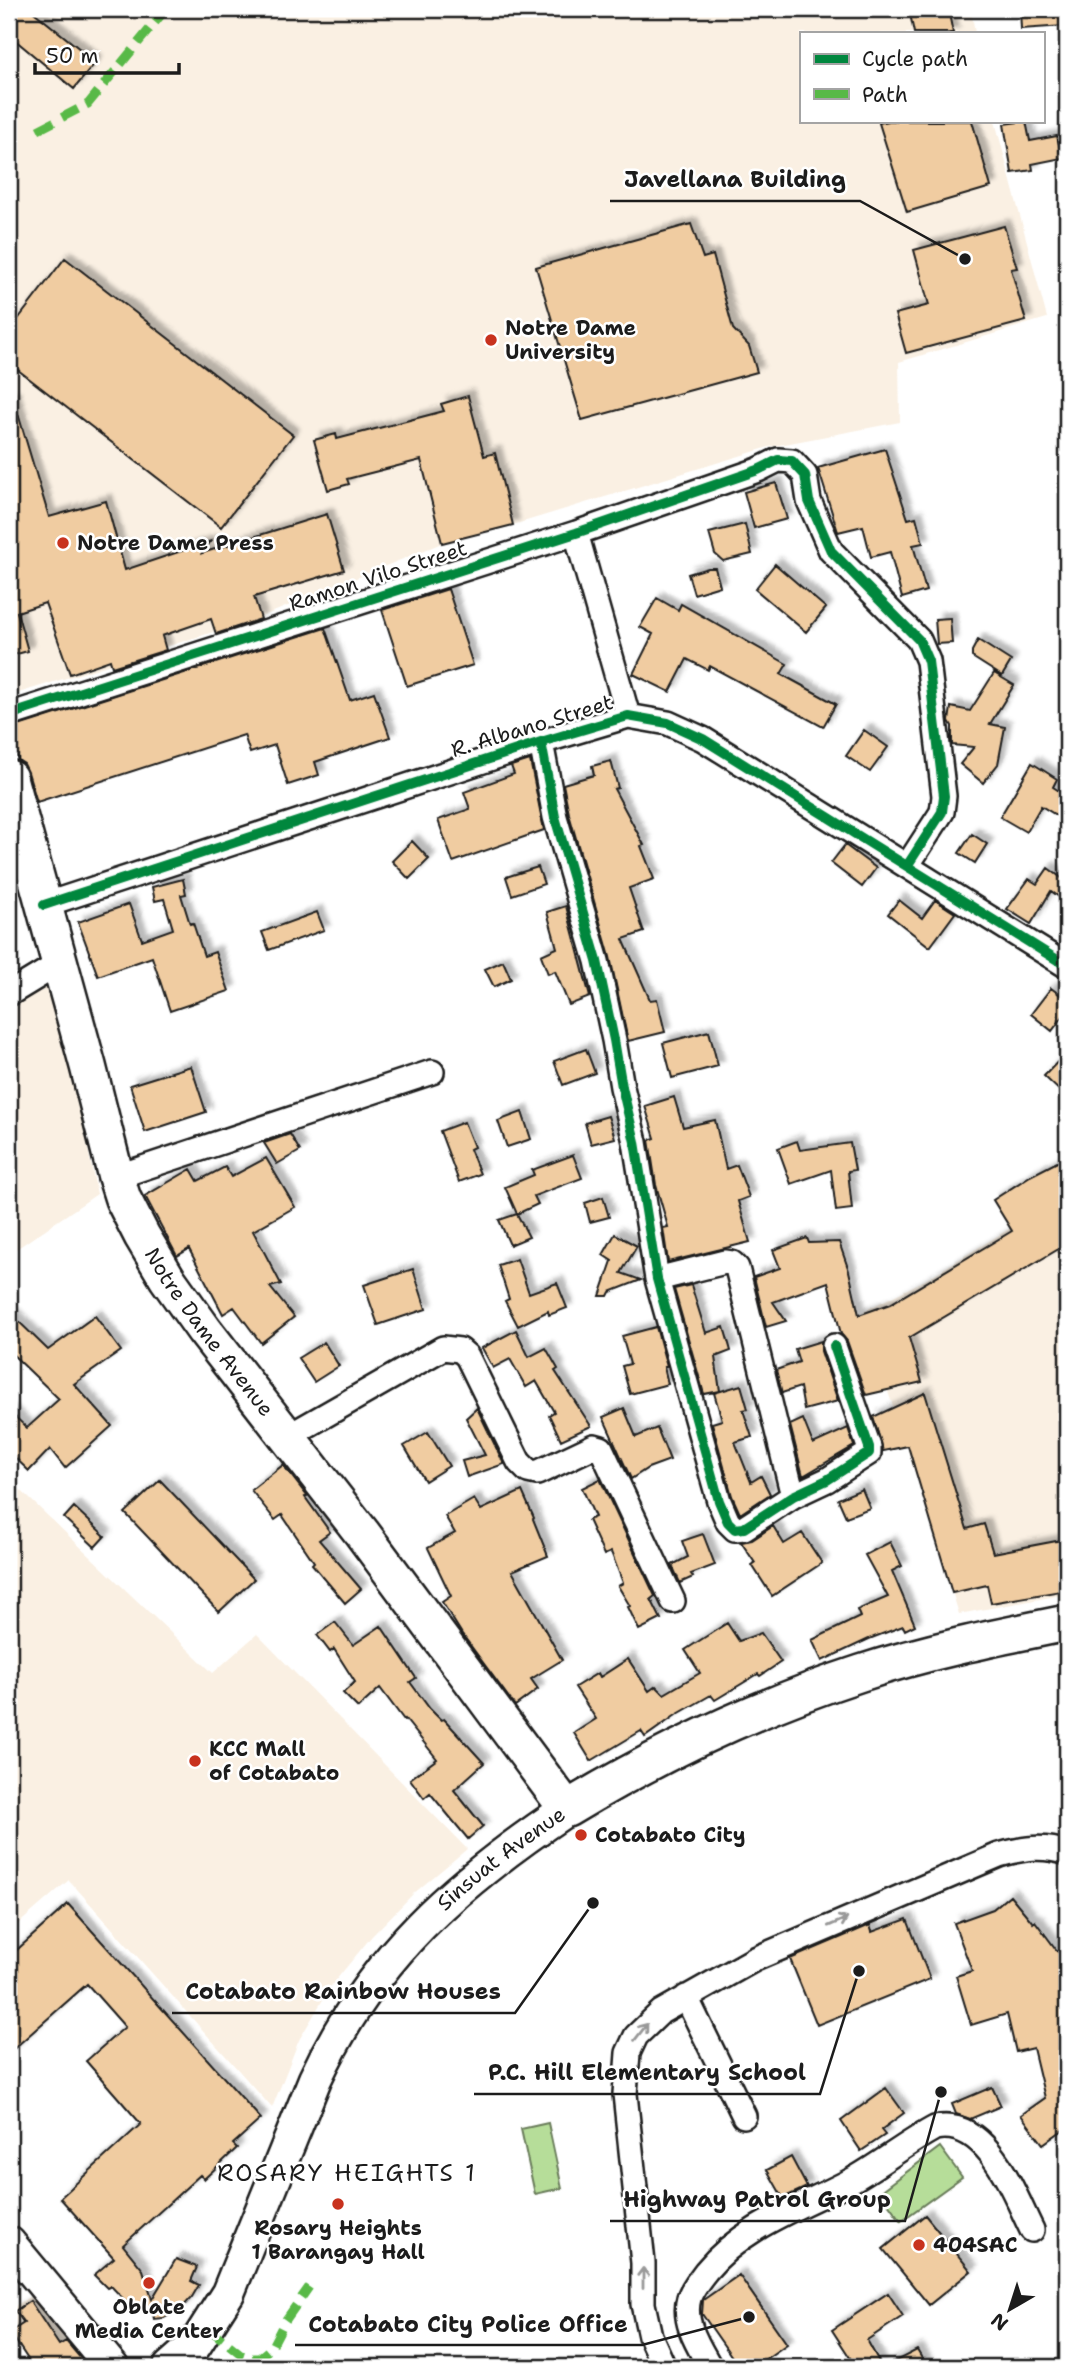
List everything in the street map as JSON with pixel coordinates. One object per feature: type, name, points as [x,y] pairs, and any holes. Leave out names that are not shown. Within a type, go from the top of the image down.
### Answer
[{"type":"main road","name":"Notre Dame Avenue","points":[[9,778],[15,825],[44,905],[116,1177],[123,1199],[142,1236],[167,1278],[204,1330],[362,1533],[566,1809]]},
{"type":"main road","name":"Sinsuat Avenue","points":[[170,2367],[195,2345],[208,2329],[228,2293],[328,2050],[366,1990],[417,1927],[442,1903],[528,1835],[566,1809],[663,1755],[747,1715],[810,1690],[922,1655],[1067,1623]]},
{"type":"main road","points":[[9,2243],[112,2367]]},
{"type":"street","name":"Ramon Vilo Street","points":[[9,715],[576,533],[758,470],[778,460],[792,461],[805,475],[809,502],[831,551],[919,640],[928,661],[944,796],[942,812],[907,866]]},
{"type":"street","points":[[576,533],[628,716]]},
{"type":"street","name":"R. Albano Street","points":[[44,905],[628,716],[668,723],[703,739],[1067,966]]},
{"type":"street","points":[[541,742],[555,817],[597,961],[635,1142],[657,1279],[719,1501],[728,1522],[735,1529],[744,1528],[793,1496],[827,1480],[869,1453],[834,1346]]},
{"type":"street","points":[[9,994],[60,963]]},
{"type":"street","points":[[116,1177],[432,1072]]},
{"type":"street","points":[[657,1279],[725,1262],[732,1263],[737,1268],[793,1496]]},
{"type":"street","points":[[287,1437],[443,1348],[460,1350],[467,1356],[519,1462],[528,1471],[537,1473],[594,1446],[601,1448],[673,1601]]},
{"type":"street","points":[[664,2367],[650,2336],[643,2304],[643,2263],[625,2094],[628,2053],[636,2036],[661,2012],[755,1959],[999,1855],[1025,1848],[1048,1847],[1067,1853]]},
{"type":"street","points":[[686,1997],[744,2116]]},
{"type":"street","points":[[710,2367],[691,2331],[687,2313],[689,2296],[714,2261],[757,2227],[855,2178],[935,2128],[948,2125],[961,2128],[987,2148],[1032,2230]]},
{"type":"shaded area","name":"Notre Dame University","points":[[9,9],[971,9],[975,32],[800,32],[800,122],[995,122],[1047,318],[899,362],[900,422],[769,447],[513,525],[442,543],[261,617],[9,696]]},
{"type":"shaded area","points":[[46,983],[74,1079],[97,1194],[9,1254],[9,1007]]},
{"type":"shaded area","points":[[1067,1194],[1067,1594],[959,1614],[903,1434],[877,1361],[864,1311],[925,1280]]},
{"type":"shaded area","name":"KCC Mall of Cotabato","points":[[9,1479],[213,1673],[257,1634],[467,1849],[413,1894],[372,1936],[331,1986],[299,2040],[272,2108],[69,1880],[9,1932]]},
{"type":"shaded area","points":[[32,2295],[91,2367],[32,2367],[9,2331],[9,2310]]},
{"type":"green space","points":[[548,2123],[562,2188],[535,2194],[521,2129]]},
{"type":"green space","points":[[940,2147],[962,2177],[901,2221],[880,2192]]},
{"type":"building","points":[[9,9],[30,9],[96,62],[74,89],[9,35]]},
{"type":"building","points":[[909,9],[948,9],[953,32],[914,32]]},
{"type":"building","points":[[1020,9],[1063,9],[1065,26],[1021,29]]},
{"type":"building","points":[[972,122],[991,187],[907,212],[879,123]]},
{"type":"building","points":[[1026,122],[1030,141],[1057,136],[1062,158],[1032,164],[1033,170],[1012,173],[1004,124]]},
{"type":"building","points":[[691,224],[703,258],[713,255],[733,329],[749,346],[757,372],[582,420],[536,267]]},
{"type":"building","points":[[1004,226],[1017,268],[1011,269],[1026,321],[906,353],[895,314],[929,305],[914,250]]},
{"type":"building","points":[[65,258],[293,435],[221,527],[9,363],[9,331]]},
{"type":"building","points":[[468,396],[484,456],[495,453],[513,525],[442,543],[421,460],[347,479],[349,484],[328,490],[314,440],[336,434],[337,439],[444,411],[441,404]]},
{"type":"building","points":[[13,397],[49,517],[106,501],[125,570],[211,541],[202,553],[327,514],[344,570],[254,597],[261,619],[216,634],[211,619],[162,636],[166,650],[112,667],[110,660],[70,674],[45,603],[17,612],[28,651],[9,656],[9,398]]},
{"type":"building","points":[[885,449],[908,519],[916,517],[923,543],[913,545],[926,591],[902,598],[890,552],[871,557],[863,526],[838,532],[818,468]]},
{"type":"building","points":[[776,483],[787,519],[754,528],[744,492]]},
{"type":"building","points":[[745,524],[752,554],[723,561],[715,554],[709,533]]},
{"type":"building","points":[[775,564],[826,608],[806,632],[755,589]]},
{"type":"building","points":[[715,568],[720,586],[694,594],[688,574]]},
{"type":"building","points":[[448,589],[473,665],[407,686],[382,610]]},
{"type":"building","points":[[657,598],[678,610],[681,604],[787,664],[781,674],[836,704],[823,727],[710,666],[708,670],[687,659],[670,692],[633,674],[653,634],[640,627]]},
{"type":"building","points":[[950,618],[952,643],[937,644],[935,619]]},
{"type":"building","points":[[325,628],[350,700],[374,692],[390,737],[315,762],[319,775],[288,785],[275,745],[250,753],[244,735],[37,802],[28,772],[18,760],[9,729]]},
{"type":"building","points":[[978,640],[1011,661],[1002,676],[972,657]]},
{"type":"building","points":[[994,673],[1014,685],[990,724],[1005,727],[998,764],[983,783],[960,764],[974,747],[952,745],[952,726],[949,721],[951,707],[970,711]]},
{"type":"building","points":[[864,730],[888,747],[870,772],[846,756]]},
{"type":"building","points":[[530,760],[544,830],[453,862],[438,820],[470,809],[464,792],[514,774],[511,766]]},
{"type":"building","points":[[611,761],[618,788],[614,789],[644,845],[641,846],[654,879],[629,888],[644,932],[623,939],[650,1000],[657,999],[665,1032],[628,1041],[610,957],[563,784],[594,775],[592,766]]},
{"type":"building","points":[[1032,763],[1057,779],[1053,787],[1067,796],[1067,822],[1041,806],[1026,832],[1000,817]]},
{"type":"building","points":[[972,834],[987,844],[975,863],[959,853]]},
{"type":"building","points":[[412,841],[429,859],[409,879],[392,861]]},
{"type":"building","points":[[845,845],[876,868],[862,887],[831,863]]},
{"type":"building","points":[[538,867],[544,884],[512,895],[506,877]]},
{"type":"building","points":[[1048,868],[1067,882],[1067,903],[1051,891],[1031,924],[1007,909],[1029,879],[1037,884]]},
{"type":"building","points":[[183,879],[186,894],[181,895],[190,924],[193,923],[204,956],[215,952],[229,991],[170,1011],[152,957],[98,976],[78,922],[129,904],[142,940],[173,929],[164,899],[155,901],[152,887]]},
{"type":"building","points":[[899,900],[922,918],[935,900],[955,913],[930,947],[888,914]]},
{"type":"building","points":[[566,906],[590,997],[569,1005],[555,971],[548,974],[541,955],[557,948],[547,912]]},
{"type":"building","points":[[317,912],[324,930],[269,950],[262,932]]},
{"type":"building","points":[[503,961],[511,979],[494,987],[485,969]]},
{"type":"building","points":[[1051,988],[1067,1000],[1067,1011],[1052,1031],[1031,1014]]},
{"type":"building","points":[[709,1031],[718,1066],[672,1078],[663,1043]]},
{"type":"building","points":[[586,1049],[595,1073],[563,1085],[554,1061]]},
{"type":"building","points":[[1067,1052],[1067,1098],[1044,1076]]},
{"type":"building","points":[[191,1066],[206,1112],[145,1132],[130,1085]]},
{"type":"building","points":[[674,1097],[683,1127],[715,1120],[726,1169],[737,1165],[749,1197],[738,1201],[750,1242],[668,1262],[663,1228],[668,1227],[656,1185],[649,1140],[655,1138],[645,1106]]},
{"type":"building","points":[[522,1112],[531,1139],[507,1147],[498,1121]]},
{"type":"building","points":[[608,1116],[615,1138],[591,1144],[585,1123]]},
{"type":"building","points":[[464,1122],[474,1147],[470,1149],[480,1174],[459,1182],[440,1131]]},
{"type":"building","points":[[290,1134],[300,1151],[277,1164],[264,1143]]},
{"type":"building","points":[[797,1141],[800,1150],[850,1143],[855,1170],[848,1171],[852,1209],[836,1211],[831,1170],[791,1184],[778,1148]]},
{"type":"building","points":[[573,1155],[582,1178],[534,1196],[538,1204],[517,1214],[505,1187],[534,1175],[532,1170]]},
{"type":"building","points":[[1067,1157],[1067,1244],[909,1338],[922,1382],[866,1395],[847,1341],[841,1334],[828,1282],[773,1302],[786,1321],[766,1327],[754,1277],[780,1268],[773,1250],[807,1238],[809,1243],[839,1242],[859,1315],[890,1304],[1012,1231],[993,1200],[1030,1176]]},
{"type":"building","points":[[266,1158],[295,1207],[253,1231],[281,1284],[270,1287],[294,1317],[261,1343],[234,1307],[223,1314],[189,1249],[177,1256],[145,1196],[191,1169],[198,1181],[225,1167],[231,1177]]},
{"type":"building","points":[[603,1197],[609,1217],[590,1222],[585,1203]]},
{"type":"building","points":[[517,1214],[529,1237],[510,1245],[499,1220]]},
{"type":"building","points":[[615,1234],[637,1246],[621,1273],[641,1280],[610,1292],[608,1296],[600,1296],[612,1261],[603,1255]]},
{"type":"building","points":[[517,1259],[529,1293],[557,1283],[567,1308],[549,1315],[548,1311],[518,1326],[505,1301],[509,1299],[498,1265]]},
{"type":"building","points":[[413,1269],[426,1309],[378,1325],[364,1285]]},
{"type":"building","points":[[691,1285],[706,1333],[724,1327],[731,1351],[715,1357],[720,1391],[704,1394],[674,1289]]},
{"type":"building","points":[[9,1312],[48,1350],[95,1316],[121,1351],[74,1384],[112,1426],[65,1468],[50,1449],[29,1471],[9,1452],[9,1411],[27,1428],[59,1399],[9,1351]]},
{"type":"building","points":[[656,1327],[667,1367],[664,1367],[668,1384],[630,1394],[622,1366],[630,1364],[622,1336]]},
{"type":"building","points":[[516,1330],[529,1357],[546,1348],[558,1369],[555,1371],[591,1426],[561,1440],[549,1415],[554,1412],[536,1381],[526,1387],[510,1359],[493,1368],[482,1348]]},
{"type":"building","points":[[821,1341],[821,1351],[838,1401],[804,1410],[800,1387],[782,1393],[776,1370],[799,1362],[795,1349]]},
{"type":"building","points":[[324,1342],[339,1366],[314,1382],[298,1358]]},
{"type":"building","points":[[741,1385],[748,1409],[743,1410],[752,1437],[735,1442],[751,1482],[761,1476],[770,1494],[740,1514],[732,1496],[712,1423],[722,1420],[714,1393]]},
{"type":"building","points":[[925,1393],[967,1529],[984,1524],[993,1553],[1067,1539],[1067,1590],[991,1603],[987,1585],[952,1593],[908,1446],[883,1451],[873,1417]]},
{"type":"building","points":[[477,1408],[504,1464],[467,1477],[462,1461],[485,1455],[466,1418]]},
{"type":"building","points":[[624,1408],[636,1437],[657,1428],[670,1460],[648,1468],[631,1479],[603,1417]]},
{"type":"building","points":[[803,1419],[813,1444],[848,1428],[854,1446],[803,1476],[790,1425]]},
{"type":"building","points":[[428,1432],[449,1466],[425,1481],[404,1446]]},
{"type":"building","points":[[283,1465],[330,1532],[319,1540],[361,1589],[345,1603],[312,1564],[314,1562],[282,1515],[275,1520],[251,1490]]},
{"type":"building","points":[[600,1479],[655,1596],[651,1599],[661,1619],[639,1630],[628,1607],[630,1606],[618,1586],[623,1583],[611,1552],[604,1555],[588,1520],[595,1517],[582,1488]]},
{"type":"building","points":[[160,1480],[254,1579],[219,1612],[125,1513]]},
{"type":"building","points":[[862,1489],[870,1508],[846,1517],[838,1499]]},
{"type":"building","points":[[522,1491],[548,1556],[512,1571],[562,1660],[531,1679],[538,1689],[515,1706],[442,1602],[451,1596],[428,1548],[455,1533],[445,1516],[474,1499],[481,1510]]},
{"type":"building","points":[[74,1507],[105,1536],[95,1547],[64,1518]]},
{"type":"building","points":[[773,1526],[784,1544],[802,1533],[822,1563],[772,1596],[741,1542],[752,1540]]},
{"type":"building","points":[[703,1534],[715,1565],[691,1574],[693,1577],[680,1583],[672,1565],[688,1557],[682,1541]]},
{"type":"building","points":[[890,1542],[902,1566],[892,1571],[915,1625],[905,1630],[903,1626],[869,1639],[822,1661],[812,1640],[860,1617],[857,1610],[888,1597],[865,1555]]},
{"type":"building","points":[[335,1622],[353,1645],[381,1626],[416,1678],[410,1682],[430,1709],[441,1720],[444,1719],[484,1763],[454,1790],[483,1826],[468,1839],[430,1793],[424,1798],[410,1779],[437,1759],[380,1688],[358,1708],[343,1693],[355,1682],[334,1649],[330,1652],[317,1635]]},
{"type":"building","points":[[727,1623],[739,1641],[761,1633],[781,1662],[715,1700],[711,1695],[645,1737],[641,1731],[591,1761],[574,1733],[596,1719],[575,1687],[598,1673],[600,1677],[628,1659],[649,1691],[656,1686],[664,1694],[700,1673],[685,1650]]},
{"type":"building","points":[[1010,1895],[1033,1923],[1035,1921],[1058,1952],[1061,1950],[1067,1958],[1067,2127],[1043,2144],[1021,2115],[1045,2098],[1033,2048],[1016,2052],[1007,2014],[971,2025],[956,1976],[972,1971],[954,1923],[993,1909]]},
{"type":"building","points":[[68,1904],[261,2119],[233,2144],[237,2148],[204,2179],[200,2175],[123,2245],[143,2270],[152,2299],[176,2259],[197,2267],[191,2281],[199,2285],[192,2297],[182,2308],[164,2318],[154,2319],[153,2314],[128,2304],[111,2286],[107,2288],[94,2275],[114,2258],[60,2198],[141,2124],[86,2061],[125,2027],[87,1984],[9,2053],[9,1957]]},
{"type":"building","points":[[907,1919],[930,1979],[817,2025],[790,1959],[870,1925],[872,1932]]},
{"type":"building","points":[[992,2087],[1001,2106],[970,2119],[956,2114],[952,2104]]},
{"type":"building","points":[[886,2088],[904,2113],[881,2130],[885,2135],[861,2151],[841,2121]]},
{"type":"building","points":[[791,2157],[807,2187],[783,2198],[767,2170]]},
{"type":"building","points":[[925,2215],[971,2271],[929,2305],[883,2249]]},
{"type":"building","points":[[739,2275],[787,2344],[754,2367],[739,2367],[702,2314],[703,2300]]},
{"type":"building","points":[[888,2293],[903,2316],[867,2340],[882,2367],[856,2367],[832,2330]]},
{"type":"building","points":[[30,2301],[59,2345],[66,2341],[88,2367],[33,2367],[10,2332],[24,2323],[15,2311]]},
{"type":"building","points":[[917,2350],[927,2367],[884,2367]]},
{"type":"marked path","points":[[38,130],[88,104],[166,9]]},
{"type":"marked path","points":[[208,2328],[242,2355],[259,2358],[271,2348],[285,2321],[309,2287]]},
{"type":"cycle path","points":[[9,715],[576,533],[758,470],[778,460],[792,461],[805,475],[809,501],[831,551],[919,640],[928,661],[944,796],[942,812],[907,866]]},
{"type":"cycle path","points":[[44,905],[628,716],[668,723],[703,739],[1067,966]]},
{"type":"cycle path","points":[[541,742],[555,817],[597,961],[635,1142],[657,1279],[719,1501],[728,1522],[735,1529],[744,1528],[793,1496],[827,1480],[869,1453],[834,1346]]},
{"type":"place","name":"Javellana Building","points":[[965,259]]},
{"type":"place","name":"Notre Dame University","points":[[491,340]]},
{"type":"place","name":"Notre Dame Press","points":[[63,543]]},
{"type":"place","name":"KCC Mall of Cotabato","points":[[195,1761]]},
{"type":"place","name":"Cotabato City","points":[[581,1835]]},
{"type":"place","name":"Cotabato Rainbow Houses","points":[[593,1903]]},
{"type":"place","name":"P.C. Hill Elementary School","points":[[859,1971]]},
{"type":"place","name":"Highway Patrol Group","points":[[941,2092]]},
{"type":"place","name":"Rosary Heights 1 Barangay Hall","points":[[338,2204]]},
{"type":"place","name":"404SAC","points":[[919,2245]]},
{"type":"place","name":"Oblate Media Center","points":[[149,2283]]},
{"type":"place","name":"Cotabato City Police Office","points":[[749,2317]]},
{"type":"district","name":"ROSARY HEIGHTS 1","points":[[347,2173]]}]
